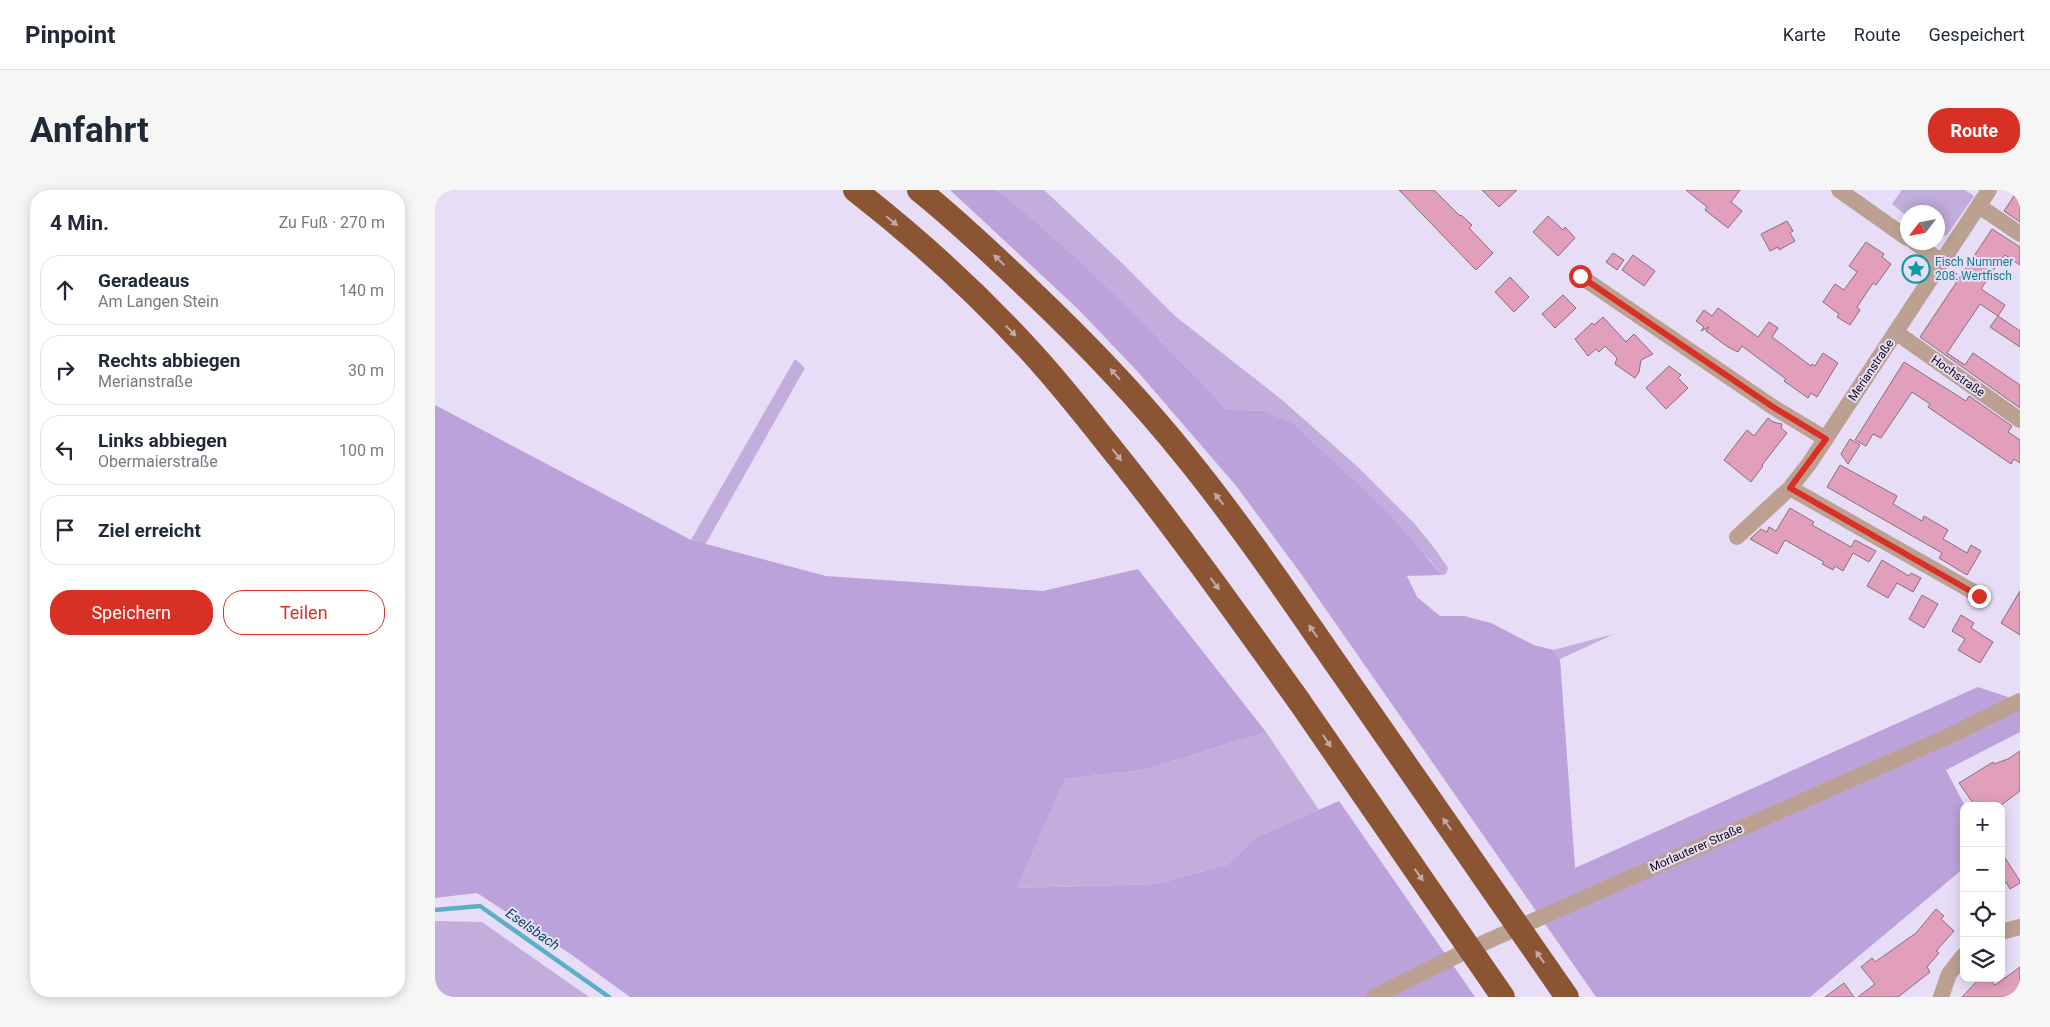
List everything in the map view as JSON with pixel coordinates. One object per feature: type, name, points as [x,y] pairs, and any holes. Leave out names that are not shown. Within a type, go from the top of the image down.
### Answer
[{"type":"highway","points":[[855,190],[944,266],[991,310],[1033,354],[1086,416],[1150,498],[1299,701],[1503,997]]},
{"type":"highway","points":[[919,190],[992,254],[1069,327],[1107,365],[1149,412],[1246,535],[1567,997]]},
{"type":"street","points":[[1839,190],[1900,233]]},
{"type":"street","name":"Merianstraße","points":[[1737,537],[1790,488],[1826,439],[1989,190]]},
{"type":"street","points":[[1979,206],[2020,234]]},
{"type":"street","points":[[1925,250],[1942,262]]},
{"type":"street","points":[[1580,276],[1773,407],[1826,439]]},
{"type":"street","name":"Hochstraße","points":[[1897,333],[2020,420]]},
{"type":"street","points":[[1790,488],[1979,596]]},
{"type":"street","name":"Morlauterer Straße","points":[[1374,997],[1470,949],[1951,735],[2020,701]]},
{"type":"street","points":[[2005,931],[2020,927]]},
{"type":"street","points":[[1941,997],[1949,974],[1960,960]]},
{"type":"shaded area","points":[[950,190],[996,190],[1086,268],[1143,323],[1226,409],[1264,411],[1293,424],[1385,510],[1442,575],[1407,576],[1417,597],[1440,616],[1464,616],[1491,623],[1534,645],[1553,650],[1560,659],[1575,868],[1978,687],[2020,701],[2020,732],[1946,770],[1963,802],[1960,802],[1960,871],[1810,997],[1596,997],[1299,571],[1237,487],[1138,372],[1077,308]]},
{"type":"shaded area","points":[[996,190],[1044,190],[1175,316],[1281,399],[1359,468],[1414,523],[1448,568],[1446,574],[1442,575],[1429,559],[1264,411],[1226,409],[1160,340]]},
{"type":"shaded area","points":[[1902,190],[1965,190],[1974,196],[1945,235],[1945,205],[1900,205],[1900,210],[1892,204]]},
{"type":"shaded area","points":[[795,359],[805,368],[705,545],[691,540]]},
{"type":"shaded area","points":[[435,405],[691,540],[826,576],[1043,591],[1138,569],[1266,732],[1144,770],[1065,779],[1017,888],[1157,884],[1228,864],[1257,837],[1339,801],[1475,997],[630,997],[572,955],[477,893],[435,898]]},
{"type":"shaded area","points":[[1614,634],[1560,659],[1553,650]]},
{"type":"shaded area","points":[[1266,732],[1319,810],[1257,837],[1228,864],[1157,884],[1017,888],[1065,779],[1144,770]]},
{"type":"shaded area","points":[[435,921],[482,922],[589,997],[435,997]]},
{"type":"building","points":[[1399,190],[1434,190],[1460,216],[1472,225],[1469,228],[1493,253],[1476,270]]},
{"type":"building","points":[[1482,190],[1517,190],[1499,207]]},
{"type":"building","points":[[1686,190],[1740,190],[1731,202],[1742,211],[1728,228],[1705,210],[1707,207]]},
{"type":"building","points":[[2018,190],[2020,190],[2020,222],[2004,211]]},
{"type":"building","points":[[1548,216],[1563,230],[1565,227],[1575,238],[1558,256],[1533,232]]},
{"type":"building","points":[[1787,221],[1793,231],[1790,233],[1795,241],[1779,250],[1778,247],[1770,251],[1761,234]]},
{"type":"building","points":[[1992,229],[2020,247],[2020,265],[2005,255],[1998,263],[1981,289],[2005,305],[1998,316],[1980,304],[1947,353],[1965,365],[1973,353],[2020,385],[2020,408],[1920,337]]},
{"type":"building","points":[[1866,242],[1884,254],[1882,257],[1891,264],[1876,285],[1873,283],[1857,307],[1860,310],[1850,325],[1837,317],[1839,314],[1823,302],[1835,284],[1844,290],[1857,272],[1849,266]]},
{"type":"building","points":[[1613,253],[1624,260],[1617,270],[1606,262]]},
{"type":"building","points":[[1633,255],[1655,271],[1644,286],[1622,270]]},
{"type":"building","points":[[1510,277],[1529,297],[1514,312],[1495,292]]},
{"type":"building","points":[[1563,295],[1576,308],[1555,328],[1542,314]]},
{"type":"building","points":[[1718,308],[1758,337],[1769,322],[1778,328],[1772,337],[1811,366],[1812,364],[1815,366],[1823,353],[1838,363],[1817,397],[1811,393],[1808,398],[1742,346],[1738,352],[1728,347],[1706,331],[1709,327],[1701,331],[1704,327],[1696,321],[1704,310],[1712,316]]},
{"type":"building","points":[[1998,316],[2020,331],[2020,347],[1990,327]]},
{"type":"building","points":[[1603,317],[1626,342],[1634,334],[1653,354],[1641,360],[1639,372],[1635,378],[1615,364],[1617,358],[1605,346],[1599,352],[1596,349],[1588,356],[1575,339],[1592,323],[1594,325]]},
{"type":"building","points":[[1904,362],[1966,401],[1969,396],[2012,426],[2008,432],[2020,440],[2020,463],[2014,459],[2011,464],[1928,407],[1930,404],[1912,392],[1881,438],[1873,434],[1866,446],[1855,440]]},
{"type":"building","points":[[1669,366],[1681,375],[1678,378],[1688,388],[1666,409],[1646,388]]},
{"type":"building","points":[[1768,418],[1773,422],[1782,424],[1781,428],[1787,433],[1751,482],[1724,460],[1747,430],[1754,436]]},
{"type":"building","points":[[1850,439],[1860,445],[1848,464],[1841,454]]},
{"type":"building","points":[[1840,465],[1897,496],[1893,504],[1922,521],[1924,516],[1948,530],[1943,539],[1967,553],[1971,545],[1981,551],[1967,575],[1939,558],[1942,553],[1827,487]]},
{"type":"building","points":[[1790,508],[1814,522],[1812,525],[1851,547],[1855,540],[1876,551],[1869,562],[1853,553],[1843,571],[1835,566],[1833,570],[1822,564],[1824,562],[1785,540],[1777,554],[1750,539],[1761,529],[1767,532],[1769,527],[1776,531]]},
{"type":"building","points":[[1882,560],[1909,576],[1911,573],[1921,578],[1913,592],[1897,583],[1888,598],[1867,586]]},
{"type":"building","points":[[2020,591],[2020,635],[2001,623]]},
{"type":"building","points":[[1922,595],[1938,604],[1924,628],[1909,619]]},
{"type":"building","points":[[1961,615],[1974,623],[1971,628],[1993,642],[1980,663],[1958,650],[1965,639],[1952,631]]},
{"type":"building","points":[[2020,751],[2020,791],[2005,802],[1972,802],[1959,783],[1993,762],[1994,764],[2008,759]]},
{"type":"building","points":[[2005,858],[2020,883],[2010,889],[2006,882]]},
{"type":"building","points":[[1936,909],[1944,916],[1941,919],[1954,931],[1936,951],[1939,953],[1927,967],[1930,972],[1898,997],[1858,997],[1875,984],[1861,967],[1872,958],[1875,962],[1916,933]]},
{"type":"building","points":[[2020,967],[2020,997],[1962,997],[1976,982],[1992,982],[1995,985],[1999,982],[2005,982],[2005,978]]},
{"type":"building","points":[[1844,983],[1854,997],[1825,997]]},
{"type":"waterway","name":"Eselsbach","points":[[435,910],[480,906],[609,997]]},
{"type":"place","name":"Fisch Nummer 208: Wertfisch","points":[[1916,269]]},
{"type":"route","points":[[1580,276],[1773,407],[1826,439],[1790,488],[1979,596]]}]
